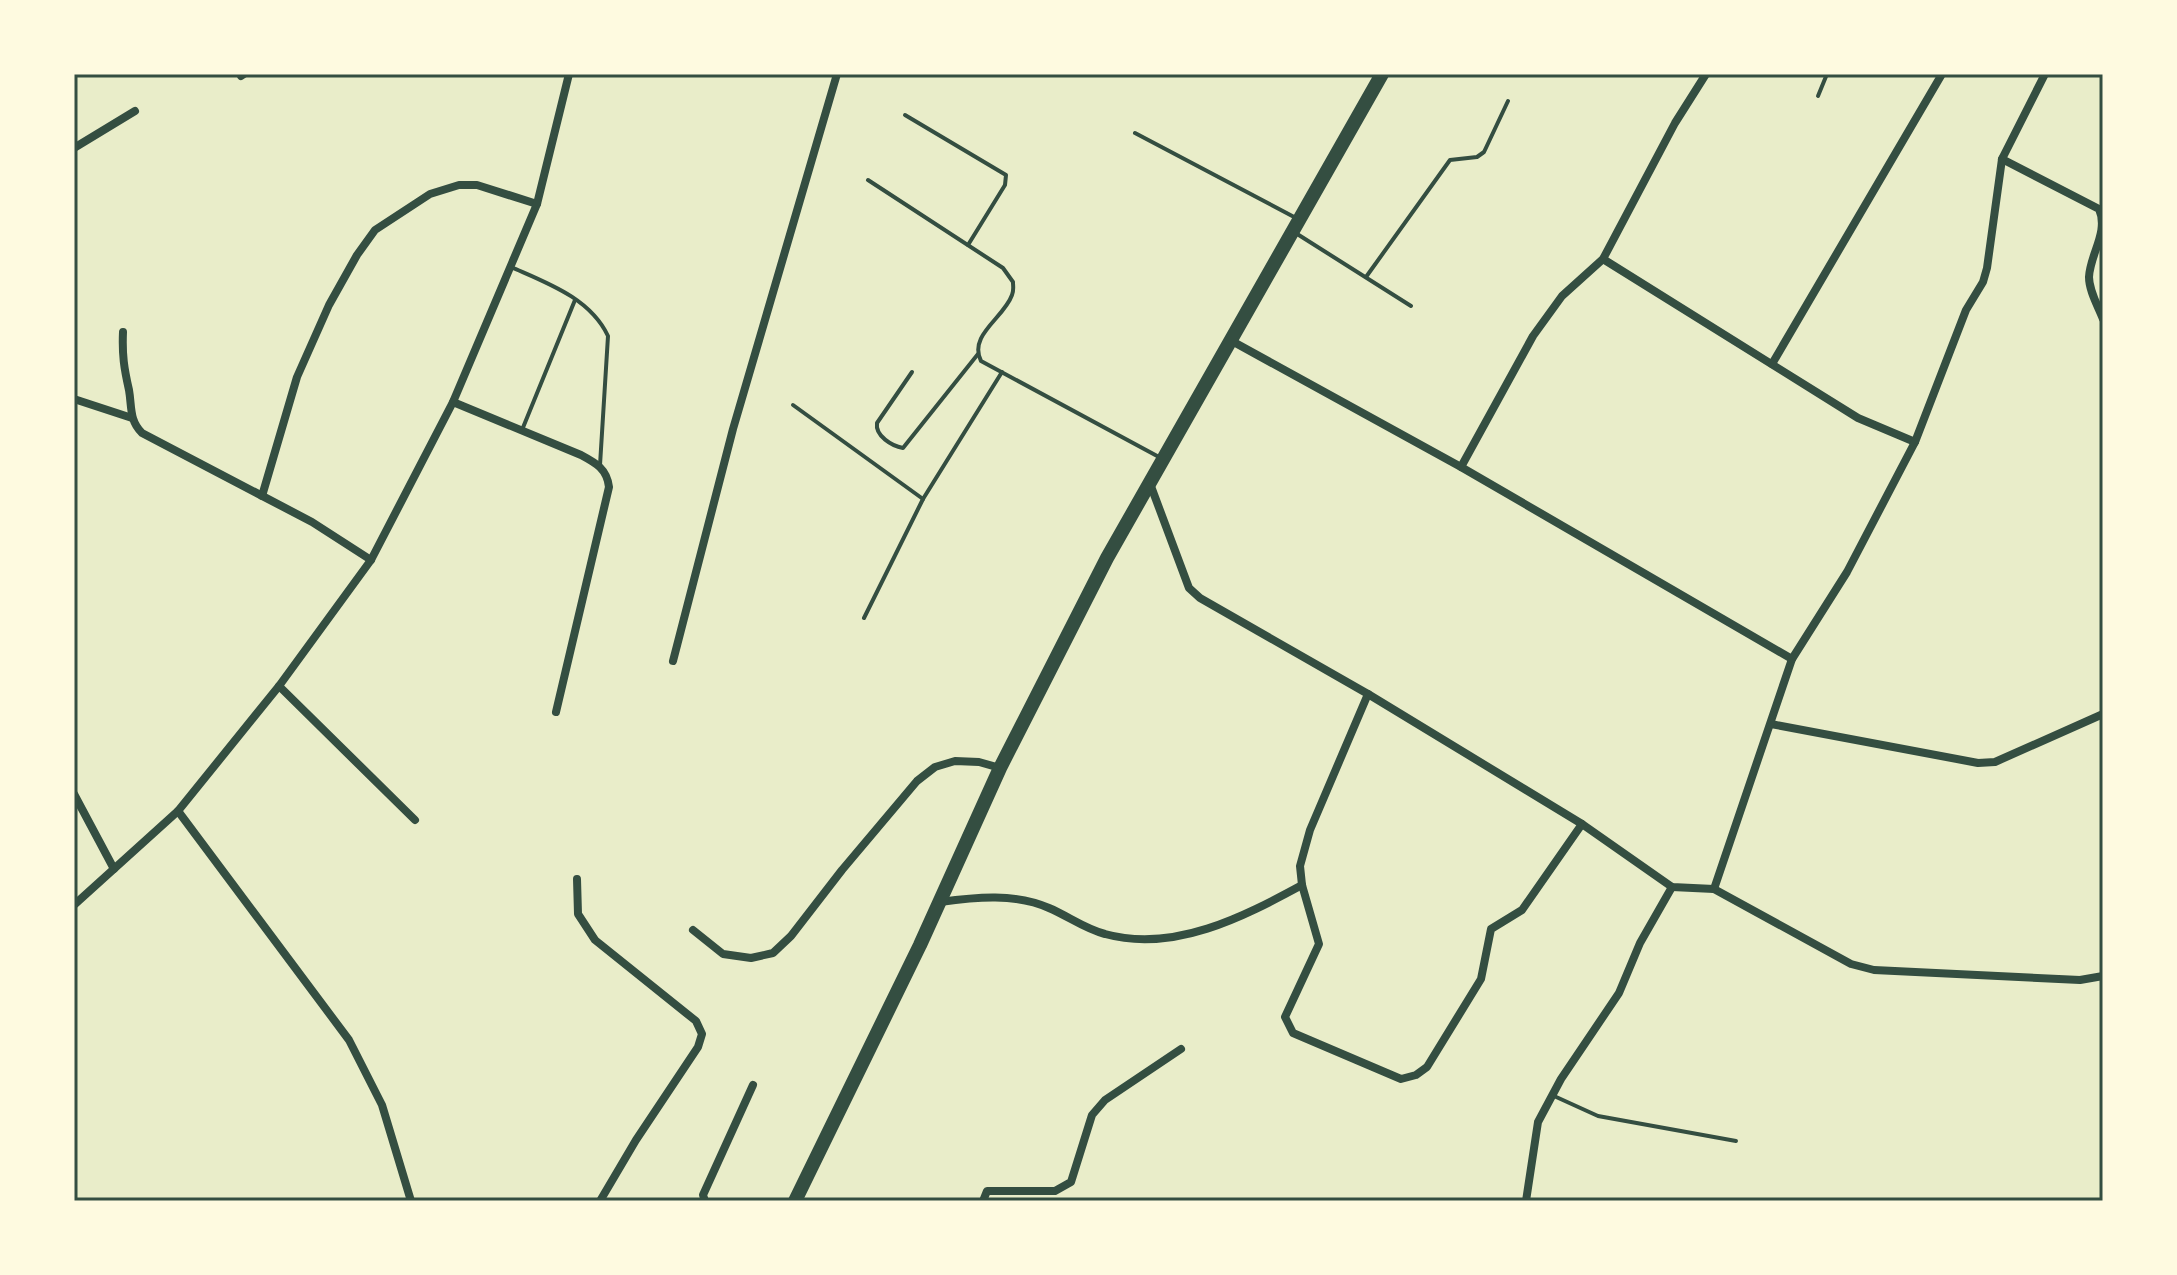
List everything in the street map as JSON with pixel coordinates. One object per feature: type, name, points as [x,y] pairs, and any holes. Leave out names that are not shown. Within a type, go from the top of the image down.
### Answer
[{"type":"main road","points":[[795,1201],[940,902],[1000,768],[1149,480],[1377,76]]},
{"type":"street","points":[[74,905],[178,811],[279,686],[371,560],[453,402],[537,204],[569,74]]},
{"type":"street","points":[[673,661],[733,429],[837,74]]},
{"type":"street","points":[[1461,467],[1533,336],[1562,296],[1603,259],[1675,123],[1706,74]]},
{"type":"street","points":[[1772,364],[1942,74]]},
{"type":"street","points":[[1714,889],[1792,659],[1847,572],[1915,442],[1966,310],[1983,282],[2002,159],[2045,74]]},
{"type":"street","points":[[74,148],[135,111]]},
{"type":"street","points":[[2002,159],[2099,209],[2103,225],[2089,274],[2103,319]]},
{"type":"street","points":[[262,496],[297,377],[336,293],[375,230],[430,194],[459,185],[477,185],[537,204]]},
{"type":"street","points":[[1603,259],[1858,418],[1915,442]]},
{"type":"street","points":[[123,332],[122,361],[136,427],[152,440],[312,522],[371,560]]},
{"type":"street","points":[[1229,340],[1461,467],[1792,659]]},
{"type":"street","points":[[74,399],[132,418]]},
{"type":"street","points":[[453,402],[600,465],[608,476],[609,487],[556,712]]},
{"type":"street","points":[[1149,480],[1189,588],[1215,608],[1368,694],[1582,824],[1672,887],[1714,889],[1851,964],[1874,970],[2080,980],[2103,976]]},
{"type":"street","points":[[279,686],[415,820]]},
{"type":"street","points":[[1368,694],[1310,830],[1300,866],[1302,885],[1319,944],[1285,1017],[1293,1033],[1401,1079],[1416,1075],[1427,1067],[1481,979],[1491,929],[1522,910],[1582,824]]},
{"type":"street","points":[[1771,724],[1987,763],[2103,714]]},
{"type":"street","points":[[693,930],[723,954],[751,958],[773,953],[791,936],[917,781],[935,767],[955,761],[979,762],[1000,768]]},
{"type":"street","points":[[74,794],[114,869]]},
{"type":"street","points":[[178,811],[349,1040],[382,1105],[411,1201]]},
{"type":"street","points":[[577,879],[578,914],[595,940],[696,1021],[702,1034],[698,1047],[600,1201]]},
{"type":"street","points":[[940,902],[977,897],[1010,898],[1047,907],[1103,934],[1174,938],[1251,913],[1302,885]]},
{"type":"street","points":[[1526,1201],[1538,1122],[1552,1095],[1619,993],[1640,943],[1672,887]]},
{"type":"street","points":[[983,1201],[987,1191],[1055,1191],[1071,1182],[1092,1115],[1105,1100],[1181,1049]]},
{"type":"street","points":[[705,1201],[703,1195],[753,1085]]},
{"type":"lane","points":[[1818,96],[1827,74]]},
{"type":"lane","points":[[1366,277],[1450,160],[1477,157],[1484,152],[1508,101]]},
{"type":"lane","points":[[905,115],[1006,175],[1005,185],[968,245]]},
{"type":"lane","points":[[1135,133],[1295,225],[1411,306]]},
{"type":"lane","points":[[868,180],[1003,268],[1013,282],[1012,295],[979,342],[981,361],[1161,459]]},
{"type":"lane","points":[[511,267],[565,292],[601,322],[608,336],[600,465]]},
{"type":"lane","points":[[522,430],[575,300]]},
{"type":"lane","points":[[912,372],[877,423],[876,429],[896,447],[903,448],[978,354]]},
{"type":"lane","points":[[864,618],[923,499],[1002,372]]},
{"type":"lane","points":[[793,405],[923,499]]},
{"type":"lane","points":[[1552,1095],[1598,1116],[1736,1141]]}]
